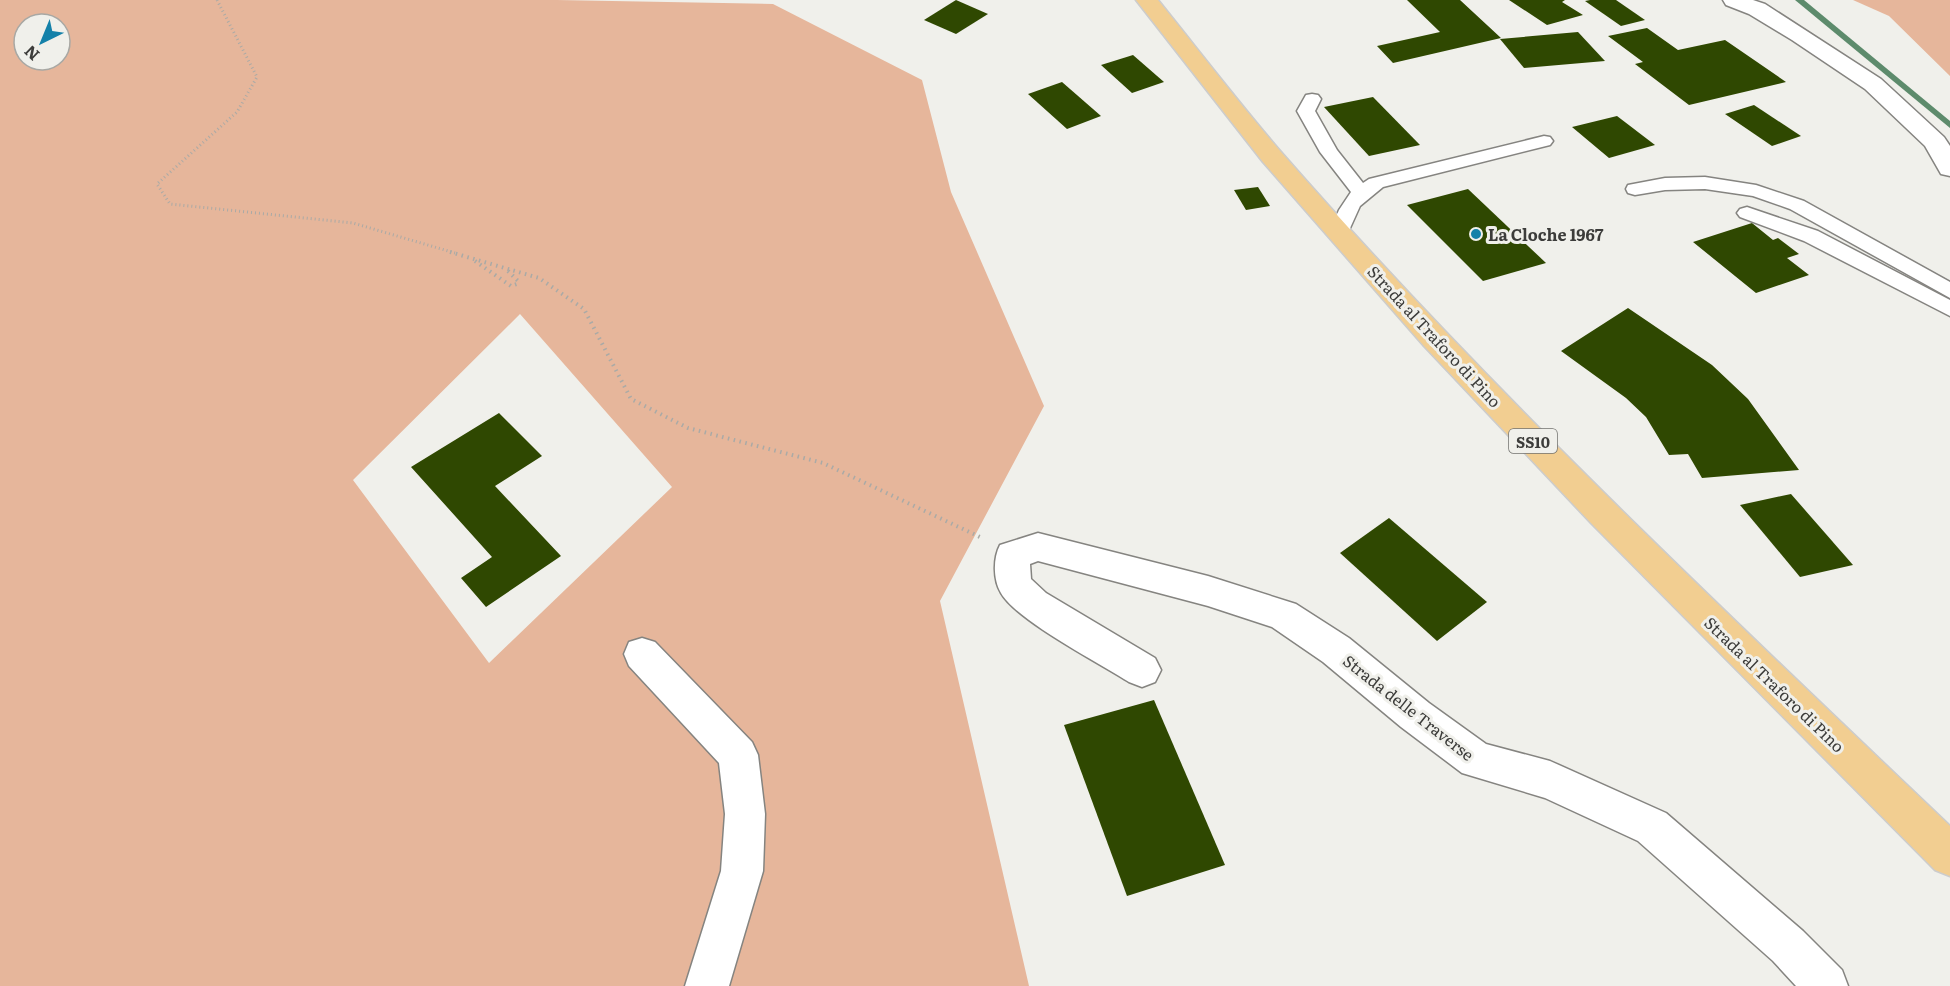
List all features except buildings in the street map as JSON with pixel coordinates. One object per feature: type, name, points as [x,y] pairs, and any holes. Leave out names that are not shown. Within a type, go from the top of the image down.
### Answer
[{"type":"main road","name":"Strada al Traforo di Pino","points":[[1147,0],[1208,81],[1339,233],[1482,389],[1594,505],[1950,855]]},
{"type":"street","points":[[1734,0],[1756,9],[1800,35],[1873,84],[1935,142],[1950,168]]},
{"type":"street","name":"Strada delle Traverse","points":[[1012,555],[1038,547],[1208,591],[1283,615],[1336,650],[1415,715],[1476,760],[1550,780],[1652,827],[1788,946],[1826,986]]},
{"type":"street","points":[[1012,555],[1014,585],[1033,604],[1142,670]]},
{"type":"street","points":[[642,654],[738,755],[745,814],[742,871],[707,986]]},
{"type":"lane","points":[[1312,99],[1306,111],[1329,152],[1360,192]]},
{"type":"lane","points":[[1339,233],[1347,210],[1360,192],[1376,183],[1544,141]]},
{"type":"lane","points":[[1635,189],[1665,184],[1705,183],[1756,191],[1797,205],[1950,291]]},
{"type":"lane","points":[[1747,213],[1811,236],[1950,309]]},
{"type":"path","points":[[217,0],[257,77],[237,112],[157,183],[170,204],[353,223],[539,278],[584,309],[631,399],[688,428],[823,463],[955,524],[1012,555]]},
{"type":"path","points":[[470,257],[511,286],[517,284],[518,281],[506,268]]},
{"type":"shaded area","points":[[0,0],[557,0],[773,4],[922,80],[951,192],[1044,406],[940,601],[1029,986],[0,986]],"holes":[[[520,314],[672,487],[489,663],[353,480]]]},
{"type":"shaded area","points":[[1853,0],[1950,0],[1950,76],[1889,16]]},
{"type":"waterway","points":[[1799,0],[1950,125]]},
{"type":"place","name":"La Cloche 1967","points":[[1476,234]]}]
